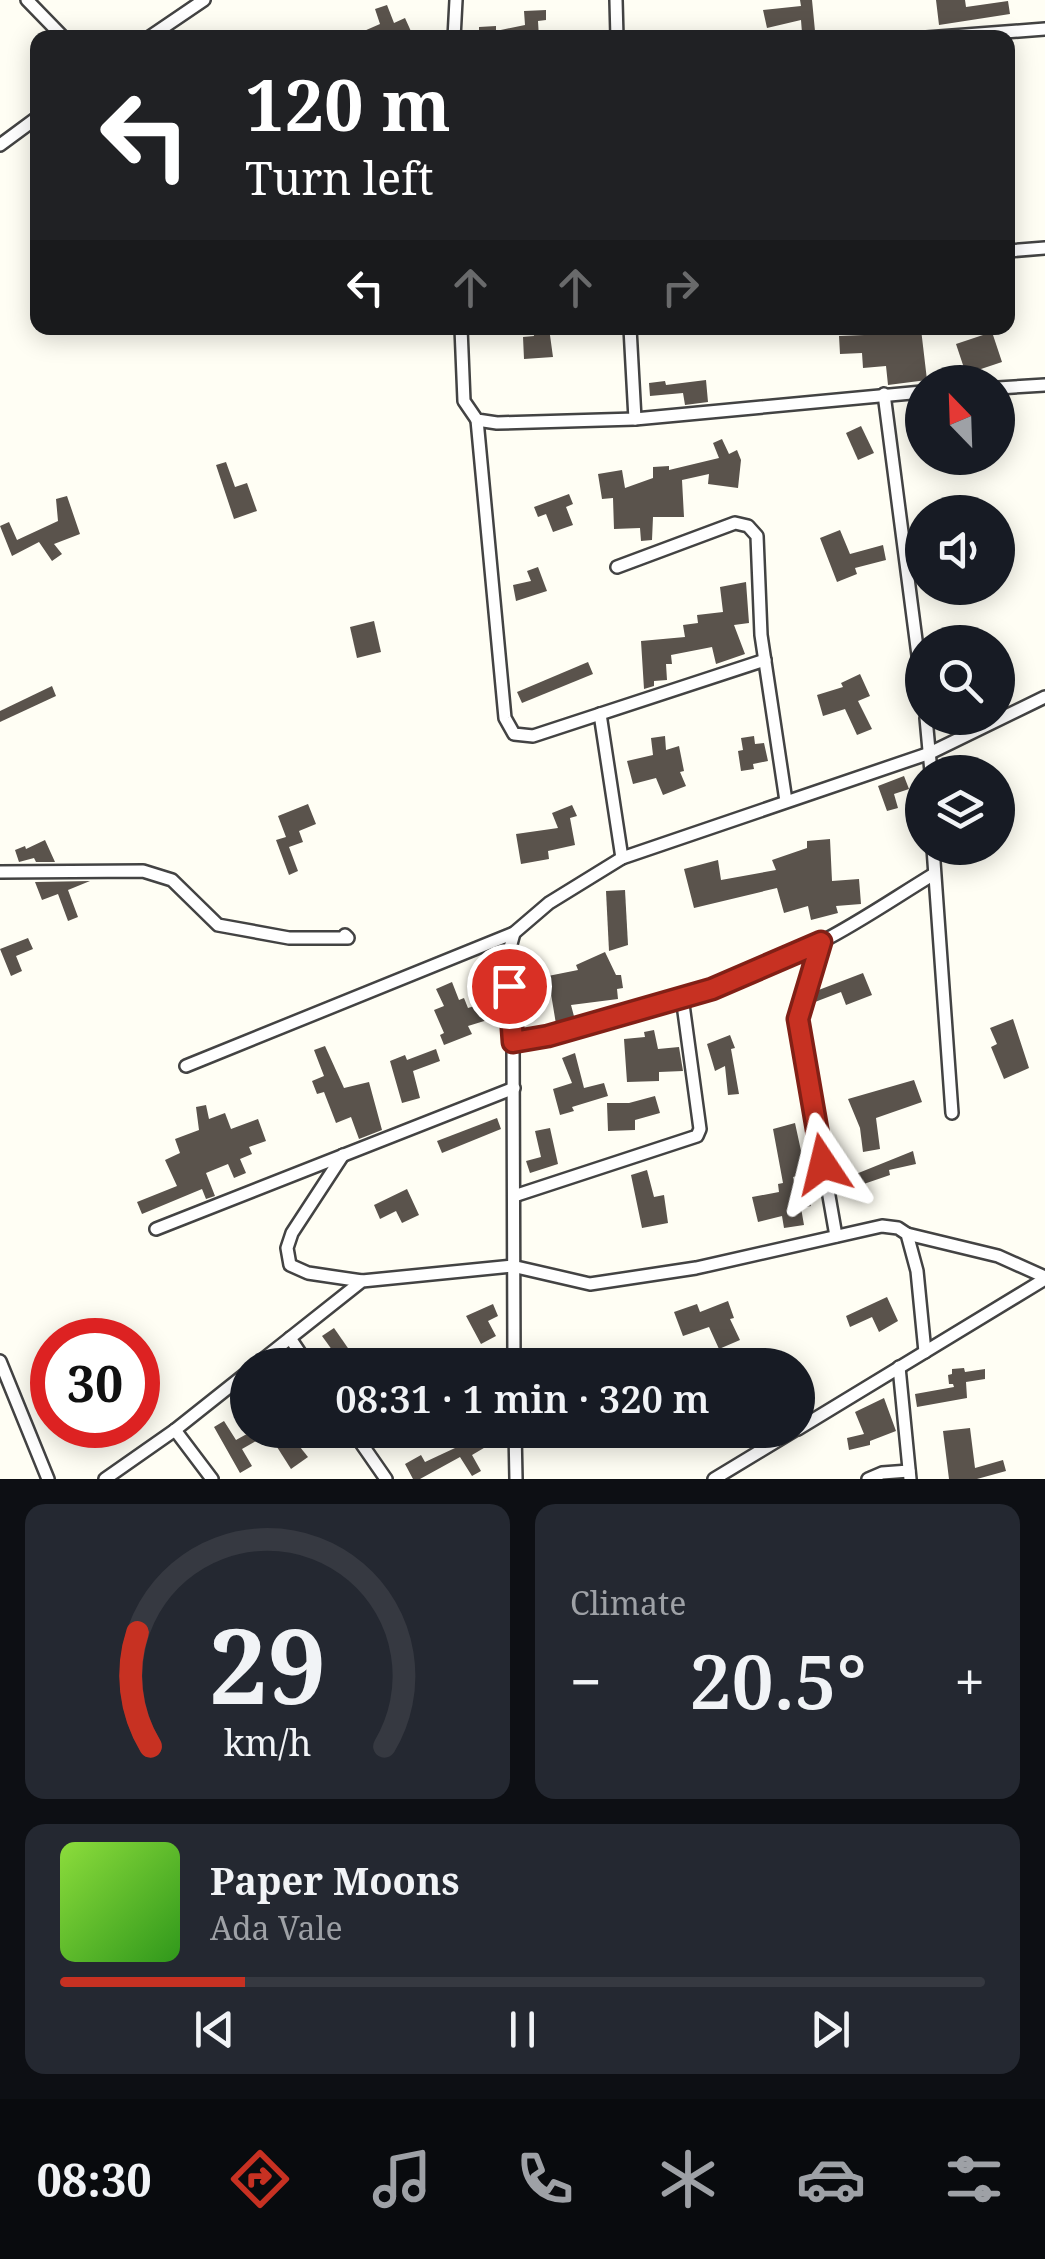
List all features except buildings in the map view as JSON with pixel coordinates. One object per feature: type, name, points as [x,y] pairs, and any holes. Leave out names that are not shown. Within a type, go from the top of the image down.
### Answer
[{"type":"street","points":[[27,0],[56,30]]},
{"type":"street","points":[[160,30],[204,0]]},
{"type":"street","points":[[454,30],[456,0]]},
{"type":"street","points":[[616,0],[618,30]]},
{"type":"street","points":[[1015,31],[1045,29]]},
{"type":"street","points":[[0,145],[30,123]]},
{"type":"street","points":[[1015,250],[1045,248]]},
{"type":"street","points":[[461,335],[464,401],[477,420],[505,718],[514,734],[533,736],[765,660]]},
{"type":"street","points":[[630,335],[635,419]]},
{"type":"street","points":[[1015,387],[1045,385]]},
{"type":"street","points":[[477,420],[497,423],[635,419],[905,393]]},
{"type":"street","points":[[884,394],[914,625]]},
{"type":"street","points":[[617,567],[735,523],[748,526],[758,536],[765,660],[786,800]]},
{"type":"street","points":[[186,1066],[514,933],[548,902],[622,858],[930,753],[1045,697]]},
{"type":"street","points":[[600,714],[622,858]]},
{"type":"street","points":[[928,735],[930,753]]},
{"type":"street","points":[[934,865],[952,1113]]},
{"type":"street","points":[[0,872],[144,871],[172,880],[218,925],[289,938],[348,938],[345,935]]},
{"type":"street","points":[[513,1042],[548,1036],[712,989],[821,942],[934,874]]},
{"type":"street","points":[[514,933],[507,958],[514,1088],[514,1348]]},
{"type":"street","points":[[821,942],[798,1019],[836,1236]]},
{"type":"street","points":[[514,1196],[697,1136],[700,1129],[682,998]]},
{"type":"street","points":[[156,1229],[514,1088]]},
{"type":"street","points":[[344,1155],[292,1233],[287,1248],[290,1265],[308,1273],[362,1281],[512,1266],[590,1284],[696,1268],[882,1226],[998,1256],[1045,1278]]},
{"type":"street","points":[[908,1234],[917,1271],[925,1352]]},
{"type":"street","points":[[815,1418],[1045,1278]]},
{"type":"street","points":[[277,1348],[362,1281]]},
{"type":"street","points":[[290,1338],[297,1348]]},
{"type":"street","points":[[0,1361],[48,1479]]},
{"type":"street","points":[[868,1479],[882,1473],[910,1475],[899,1368]]},
{"type":"street","points":[[105,1479],[230,1386]]},
{"type":"street","points":[[175,1430],[212,1479]]},
{"type":"street","points":[[364,1448],[386,1479]]},
{"type":"street","points":[[515,1448],[516,1479]]},
{"type":"street","points":[[714,1479],[765,1448]]},
{"type":"route","points":[[509,986],[513,1042],[548,1036],[712,989],[821,942],[798,1019],[823,1164]]}]
